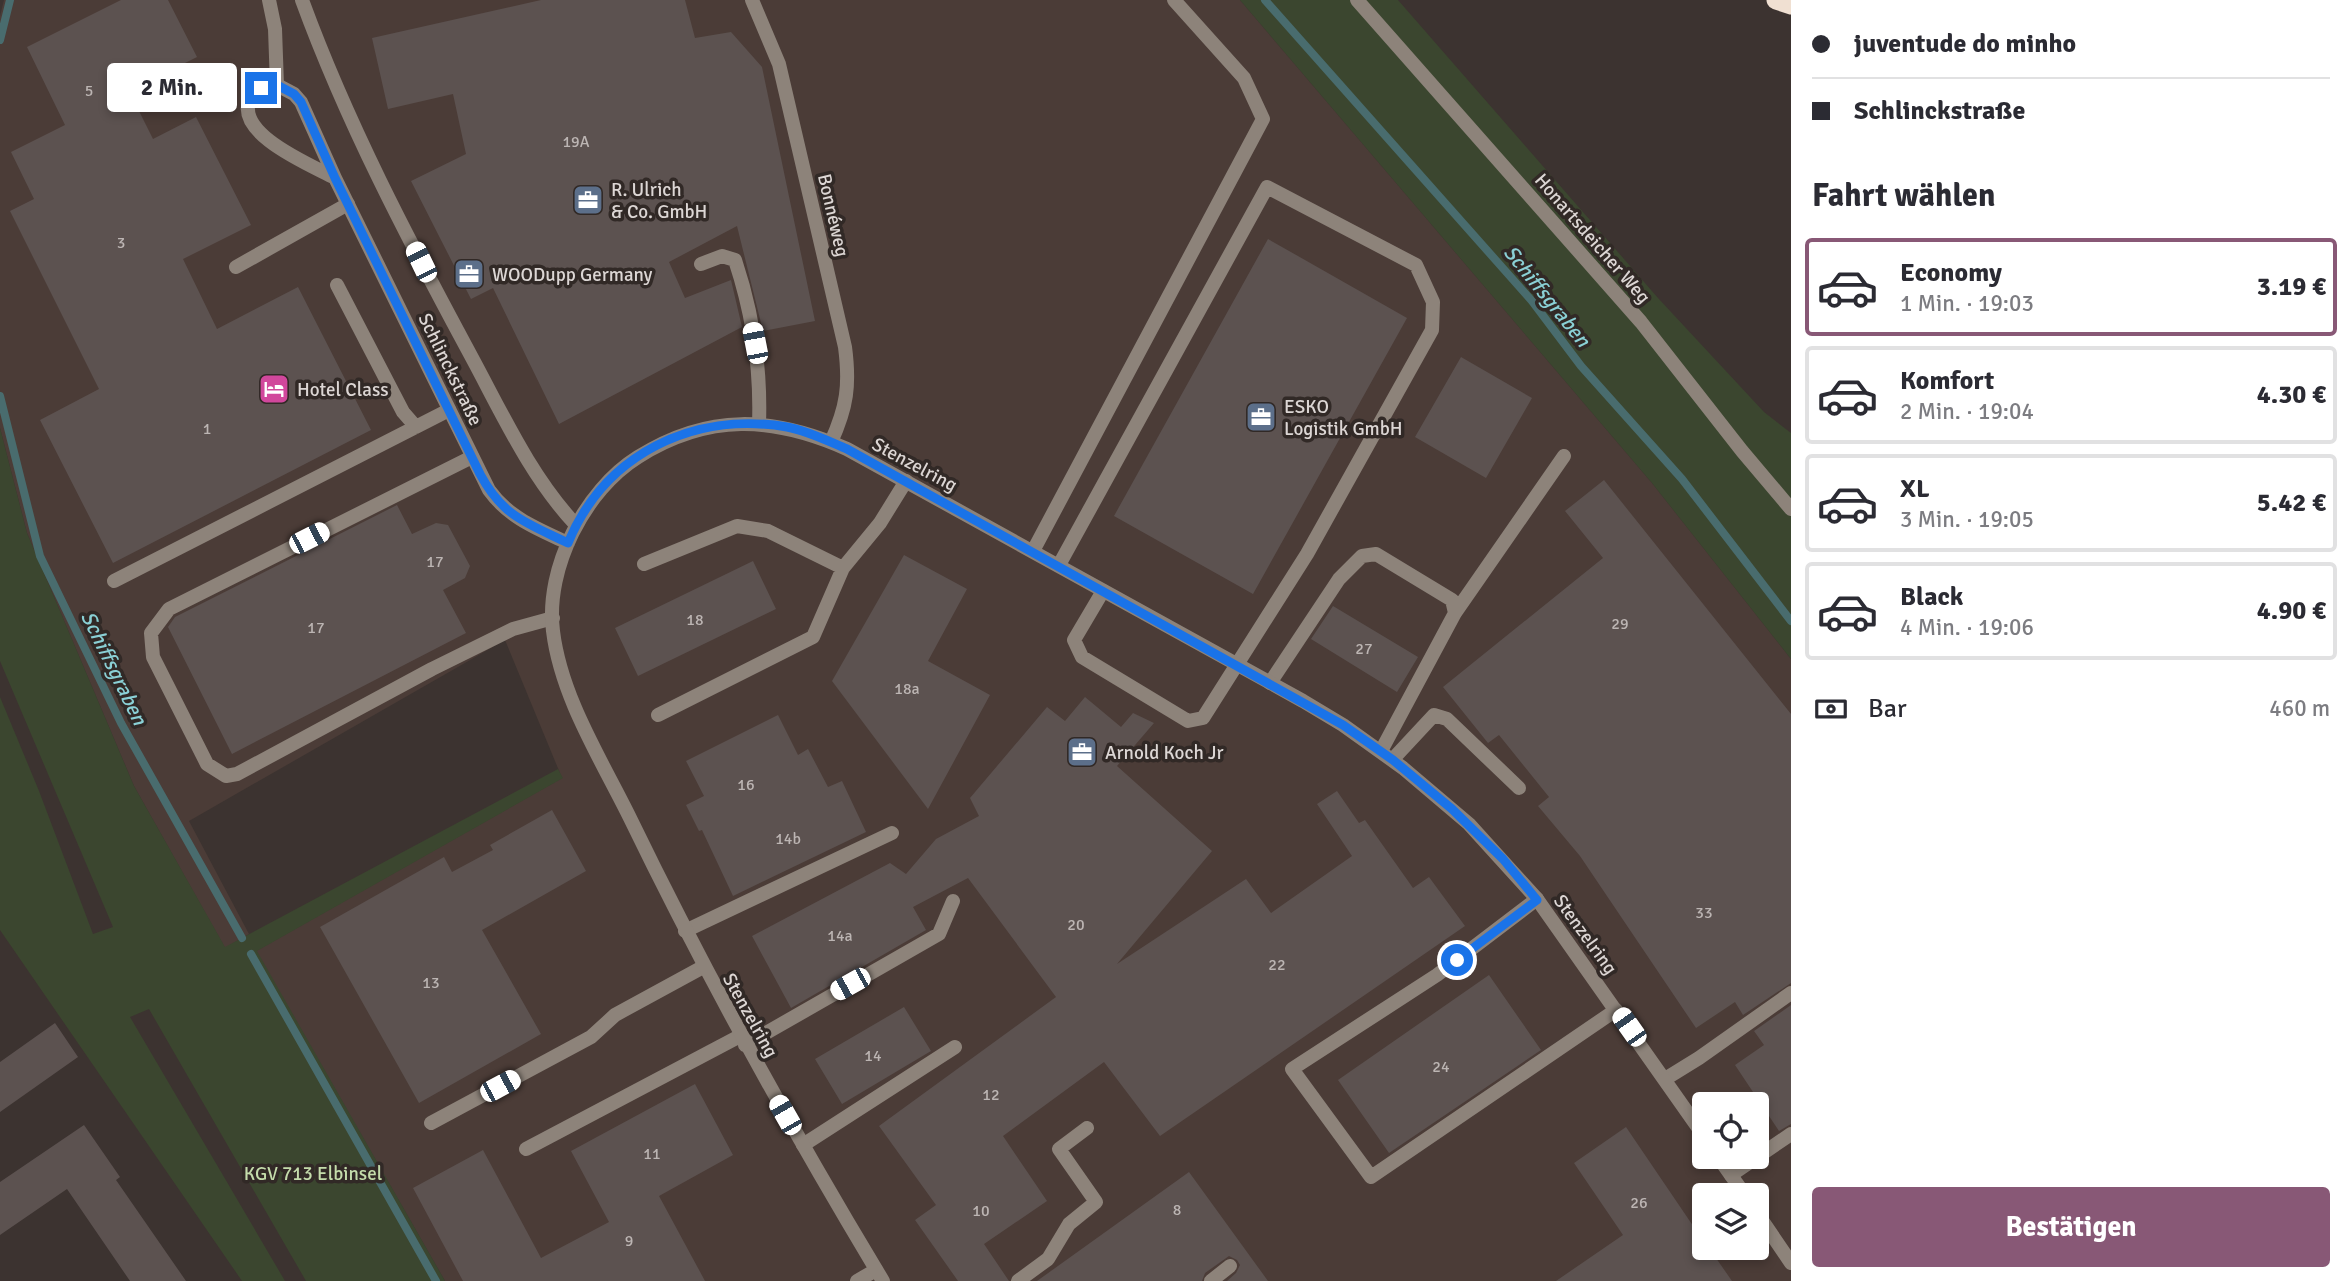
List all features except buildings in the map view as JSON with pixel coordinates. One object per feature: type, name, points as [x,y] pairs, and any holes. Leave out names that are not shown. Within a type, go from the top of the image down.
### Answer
[{"type":"highway","points":[[1776,0],[1791,5]]},
{"type":"street","points":[[269,0],[277,54],[277,85],[261,88],[253,94],[248,102],[247,112],[252,124],[275,145],[335,178]]},
{"type":"street","points":[[302,0],[327,67],[421,262],[524,454],[550,495],[576,525]]},
{"type":"street","name":"Bonnéweg","points":[[752,0],[779,64],[845,347],[849,379],[847,398],[831,442]]},
{"type":"street","points":[[1033,551],[1263,119],[1244,78],[1174,0]]},
{"type":"street","name":"Honartsdeicher Weg","points":[[1357,0],[1641,322],[1791,509]]},
{"type":"street","name":"Schlinckstraße","points":[[277,85],[294,94],[301,102],[335,178],[489,491],[519,520],[568,543]]},
{"type":"street","points":[[1059,565],[1267,187],[1416,265],[1433,302],[1432,330],[1307,554],[1203,718],[1188,721],[1082,657],[1074,640],[1103,591]]},
{"type":"street","points":[[236,267],[348,204]]},
{"type":"street","points":[[701,264],[722,256],[735,260],[755,343],[761,384],[759,424]]},
{"type":"street","points":[[337,285],[403,412],[416,427]]},
{"type":"street","points":[[114,581],[449,410]]},
{"type":"street","name":"Stenzelring","points":[[879,1275],[743,1040],[685,931],[581,718],[558,654],[553,618],[558,577],[568,543],[586,506],[615,474],[650,449],[691,431],[714,425],[759,424],[789,428],[831,442],[1270,683],[1343,725],[1387,755],[1469,824],[1537,900],[1692,1118]]},
{"type":"street","points":[[1387,755],[1455,613],[1564,456]]},
{"type":"street","points":[[472,457],[169,609],[151,633],[153,657],[207,764],[226,776],[237,774],[432,669],[513,629],[553,618]]},
{"type":"street","points":[[658,715],[813,637],[844,568],[880,523],[906,481]]},
{"type":"street","points":[[644,564],[737,526],[768,531],[844,568]]},
{"type":"street","points":[[1270,683],[1339,579],[1362,556],[1376,555],[1452,600],[1455,613]]},
{"type":"street","points":[[1387,755],[1434,715],[1447,719],[1519,788]]},
{"type":"street","points":[[685,931],[892,833]]},
{"type":"street","points":[[1537,900],[1437,975],[1292,1069],[1371,1177],[1616,1010]]},
{"type":"street","points":[[526,1149],[806,1009],[939,934],[953,901]]},
{"type":"street","points":[[431,1123],[591,1037],[615,1015],[704,967]]},
{"type":"street","points":[[1665,1079],[1791,993]]},
{"type":"street","points":[[803,1145],[956,1047]]},
{"type":"street","points":[[1018,1281],[1048,1259],[1069,1224],[1096,1202],[1059,1149],[1087,1128]]},
{"type":"street","points":[[1731,1175],[1791,1134]]},
{"type":"street","points":[[1727,1169],[1737,1183]]},
{"type":"street","points":[[1769,1228],[1788,1253]]},
{"type":"street","points":[[1211,1281],[1230,1266]]},
{"type":"street","points":[[857,1281],[879,1275]]},
{"type":"shaded area","points":[[4,0],[1240,0],[1652,483],[1791,659],[1791,1281],[445,1281],[256,951],[562,778],[505,640],[189,821],[249,934],[225,948],[134,786],[27,533],[0,428],[0,16]]},
{"type":"green space","points":[[1240,0],[1398,0],[1658,298],[1764,412],[1791,433],[1791,659],[1652,483]]},
{"type":"green space","name":"KGV 713 Elbinsel","points":[[0,428],[27,533],[134,786],[225,947],[558,769],[563,778],[257,951],[445,1281],[306,1281],[149,1009],[130,1017],[285,1281],[242,1281],[0,930],[0,697],[93,934],[113,927],[0,661]]},
{"type":"waterway","name":"Schiffsgraben","points":[[0,40],[10,0]]},
{"type":"waterway","name":"Schiffsgraben","points":[[1265,0],[1532,301],[1581,366],[1682,479],[1791,621]]},
{"type":"waterway","name":"Schiffsgraben","points":[[0,396],[40,556],[121,723],[242,938]]},
{"type":"waterway","name":"Schiffsgraben","points":[[251,954],[436,1281]]},
{"type":"place","name":"R. Ulrich & Co. GmbH","points":[[588,200]]},
{"type":"place","name":"WOODupp Germany","points":[[469,274]]},
{"type":"place","name":"Hotel Class","points":[[274,389]]},
{"type":"place","name":"ESKO Logistik GmbH","points":[[1261,417]]},
{"type":"place","name":"Arnold Koch Jr","points":[[1082,752]]},
{"type":"route","points":[[261,88],[270,85],[285,87],[301,102],[335,178],[480,474],[497,502],[519,520],[568,543],[586,506],[630,461],[670,439],[714,425],[740,423],[789,428],[847,449],[1303,701],[1381,751],[1436,794],[1503,859],[1537,900],[1457,960]]}]
